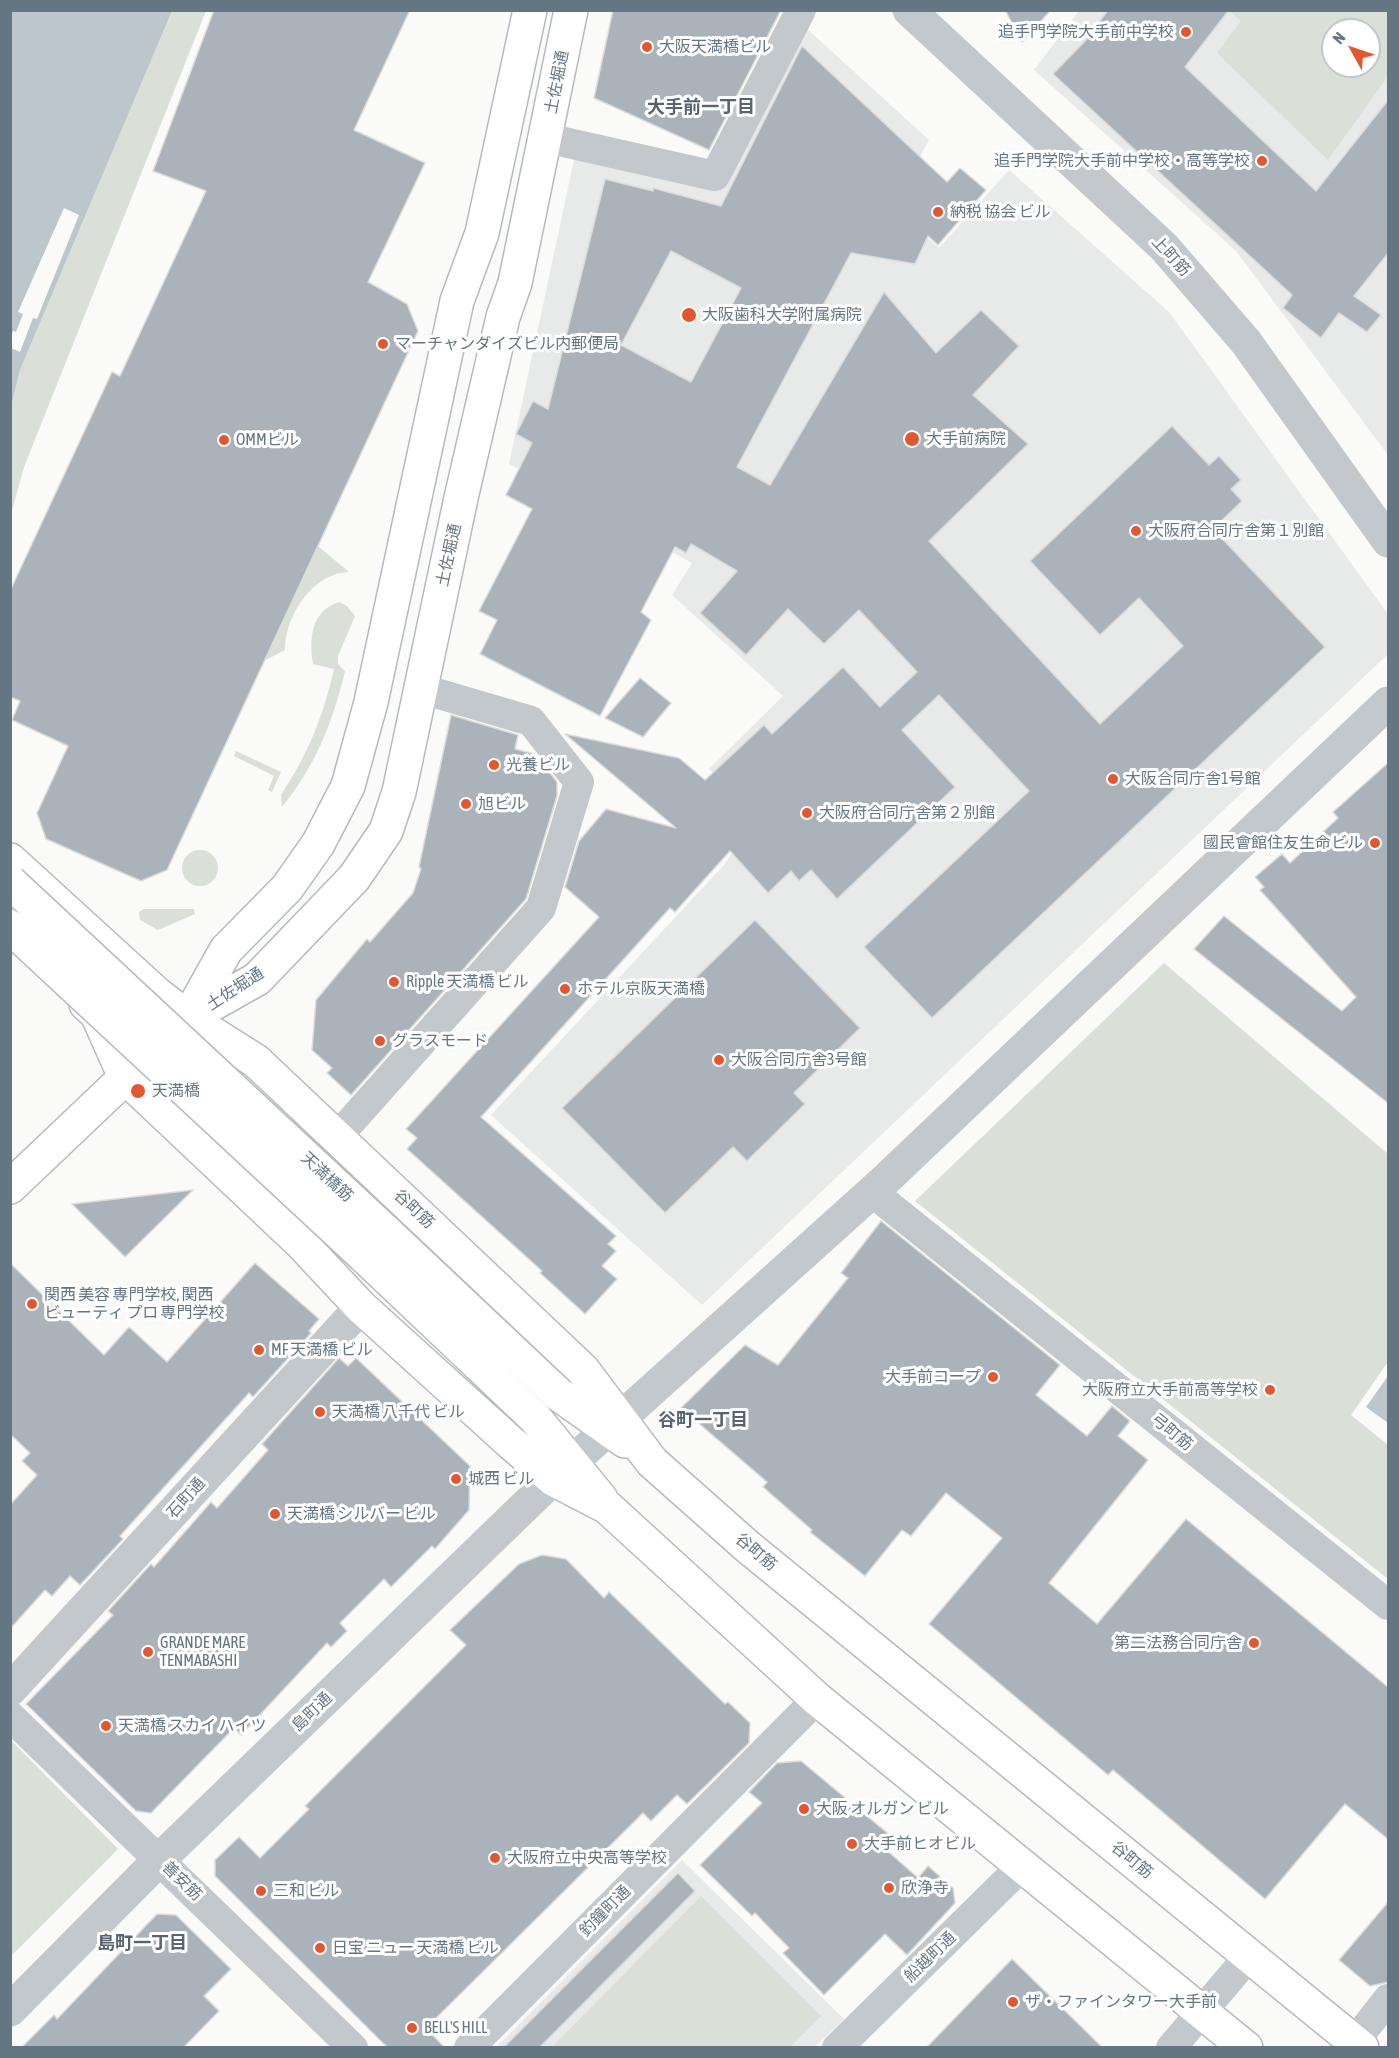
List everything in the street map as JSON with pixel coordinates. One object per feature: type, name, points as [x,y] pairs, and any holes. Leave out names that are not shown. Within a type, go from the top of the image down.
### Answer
[{"type":"main road","name":"土佐堀通","points":[[188,1018],[226,950],[287,888],[318,844],[348,786],[371,702],[457,302],[482,233],[530,10]]},
{"type":"main road","name":"土佐堀通","points":[[10,1187],[188,1018],[257,979],[354,878],[386,831],[399,792],[461,498],[503,317],[515,283],[571,10]]},
{"type":"main road","points":[[10,860],[157,994],[188,1018]]},
{"type":"main road","name":"天満橋筋","points":[[10,882],[558,1394],[613,1423]]},
{"type":"main road","name":"天満橋筋","points":[[10,927],[535,1418],[562,1470],[607,1507],[817,1699]]},
{"type":"main road","points":[[10,933],[97,1014],[125,1077],[300,1243],[361,1307],[562,1470]]},
{"type":"main road","name":"谷町筋","points":[[188,1018],[256,1061],[338,1137],[583,1370],[613,1423],[652,1462],[748,1547],[1358,2044]]},
{"type":"main road","points":[[817,1699],[1246,2048]]},
{"type":"street","points":[[546,138],[715,176],[801,10]]},
{"type":"street","name":"上町筋","points":[[909,10],[1164,247],[1246,342],[1389,541]]},
{"type":"street","points":[[338,1137],[541,908],[579,782],[531,720],[422,689]]},
{"type":"street","name":"島町通","points":[[10,2010],[160,1859],[562,1470],[872,1192],[1389,703]]},
{"type":"street","name":"弓町筋","points":[[872,1192],[1389,1605]]},
{"type":"street","name":"石町通","points":[[10,1690],[361,1307]]},
{"type":"street","name":"釣鐘町通","points":[[469,2048],[817,1699]]},
{"type":"street","name":"善安筋","points":[[10,1716],[353,2048]]},
{"type":"street","name":"船越町通","points":[[837,2048],[1022,1866]]},
{"type":"street","points":[[1172,2048],[1249,1956]]},
{"type":"street","points":[[1358,2044],[1389,1999]]},
{"type":"shaded area","points":[[11,11],[172,11],[20,370],[11,406]]},
{"type":"shaded area","points":[[172,11],[206,11],[24,467],[11,514],[11,406],[20,370]]},
{"type":"shaded area","name":"追手門学院大手前中学校・高等学校","points":[[1079,11],[1388,11],[1388,455],[1236,251],[1034,70]]},
{"type":"shaded area","points":[[1229,11],[1388,11],[1388,76],[1328,160],[1217,53],[1241,21]]},
{"type":"shaded area","points":[[804,26],[929,140],[893,208],[939,248],[1009,170],[1169,312],[1388,614],[1388,654],[702,1305],[491,1115],[724,865],[756,819],[709,769],[783,696],[672,595],[692,563],[509,464],[575,155],[720,186]]},
{"type":"shaded area","points":[[318,546],[349,572],[336,574],[312,588],[295,611],[286,637],[285,650],[264,661]]},
{"type":"shaded area","points":[[339,602],[347,606],[355,616],[338,656],[338,664],[345,671],[335,708],[313,760],[282,807],[281,795],[314,735],[334,669],[313,664],[311,645],[314,627],[323,612]]},
{"type":"shaded area","points":[[236,751],[281,772],[272,792],[268,790],[274,776],[234,756]]},
{"type":"shaded area","points":[[200,850],[213,855],[218,868],[213,881],[200,886],[187,881],[182,868],[187,855]]},
{"type":"shaded area","points":[[144,909],[194,909],[195,914],[158,930],[140,920],[139,912]]},
{"type":"shaded area","name":"大阪府立大手前高等学校","points":[[1164,963],[1388,1154],[1388,1362],[1351,1415],[1388,1445],[1388,1579],[915,1201]]},
{"type":"shaded area","points":[[1388,1376],[1388,1423],[1366,1407]]},
{"type":"shaded area","points":[[11,1740],[118,1849],[11,1956]]},
{"type":"shaded area","name":"大阪府立中央高等学校","points":[[682,1860],[844,2019],[815,2047],[495,2048]]},
{"type":"shaded area","name":"大阪府立中央高等学校","points":[[701,1896],[821,2016],[790,2047],[552,2047]]},
{"type":"pier","points":[[64,208],[79,215],[37,319],[33,318],[20,352],[11,348],[13,331],[16,332],[23,314],[18,312]]},
{"type":"building","name":"OMMビル","points":[[214,10],[410,10],[354,130],[425,163],[368,282],[407,304],[418,331],[167,870],[141,881],[46,839],[37,813],[68,746],[12,720],[20,701],[10,697],[10,591],[112,372],[120,376],[206,191],[153,171]]},
{"type":"building","points":[[613,10],[781,10],[709,150],[594,98]]},
{"type":"building","points":[[1005,10],[1051,10],[1022,42]]},
{"type":"building","points":[[1108,10],[1229,10],[1185,67],[1316,191],[1389,99],[1389,252],[1354,296],[1381,315],[1367,332],[1339,313],[1321,338],[1283,308],[1292,295],[1053,74],[1086,40]]},
{"type":"building","points":[[802,46],[947,182],[960,168],[986,190],[938,245],[928,236],[915,264],[851,253],[737,467],[770,485],[884,292],[936,353],[981,310],[1019,346],[973,395],[1028,444],[929,541],[1100,724],[1183,646],[1139,598],[1100,635],[1030,561],[1172,426],[1209,465],[1219,456],[1241,480],[1231,489],[1242,501],[1213,529],[1325,647],[932,1018],[864,947],[1029,791],[939,695],[902,730],[955,787],[837,899],[811,870],[799,881],[791,871],[768,893],[730,851],[675,912],[670,908],[481,1117],[616,1236],[608,1244],[616,1251],[602,1266],[617,1279],[585,1314],[540,1273],[542,1271],[407,1149],[417,1138],[406,1129],[599,917],[565,887],[579,841],[606,809],[676,828],[565,734],[679,758],[705,780],[764,725],[772,734],[843,667],[880,707],[917,672],[859,610],[824,644],[788,609],[746,655],[700,613],[737,571],[691,544],[686,553],[675,547],[641,612],[651,620],[600,716],[480,654],[497,620],[479,611],[532,509],[506,495],[532,443],[516,434],[533,401],[548,409],[605,179],[653,191],[653,188],[721,206]],"holes":[[[671,251],[741,288],[691,382],[621,345]]]},
{"type":"building","points":[[640,678],[671,703],[643,737],[605,718]]},
{"type":"building","points":[[451,715],[518,735],[515,749],[535,754],[557,782],[557,796],[526,899],[351,1095],[327,1073],[332,1068],[312,1050],[316,1000],[367,939],[370,942],[413,893],[421,869],[419,867]]},
{"type":"building","points":[[1389,762],[1389,1104],[1194,949],[1224,916],[1342,1011],[1356,997],[1260,890],[1264,887],[1255,877],[1282,854],[1290,863],[1338,818],[1333,812]]},
{"type":"building","name":"大阪合同庁舎3号館","points":[[755,920],[860,1028],[794,1093],[805,1104],[747,1161],[733,1147],[665,1213],[562,1108]]},
{"type":"building","points":[[193,1190],[125,1257],[72,1204]]},
{"type":"building","points":[[881,1221],[1060,1365],[1036,1395],[1087,1436],[1112,1406],[1130,1421],[1118,1436],[1148,1460],[1049,1583],[1097,1624],[1186,1519],[1389,1688],[1389,1840],[1345,1804],[1265,1899],[1113,1770],[1108,1775],[929,1624],[1002,1538],[946,1493],[911,1536],[902,1530],[865,1576],[810,1532],[812,1530],[763,1487],[767,1482],[681,1408],[745,1345],[778,1365],[848,1278],[841,1273]]},
{"type":"building","points":[[10,1263],[104,1355],[129,1327],[167,1362],[255,1263],[319,1319],[309,1331],[311,1333],[253,1397],[249,1393],[120,1536],[123,1539],[80,1585],[70,1576],[52,1596],[45,1590],[10,1629],[10,1505],[37,1475],[22,1461],[30,1453],[10,1434]]},
{"type":"building","points":[[339,1358],[348,1366],[356,1358],[470,1466],[469,1510],[435,1549],[432,1546],[391,1587],[384,1579],[340,1623],[347,1631],[331,1647],[327,1643],[241,1735],[234,1728],[151,1813],[136,1811],[26,1704],[113,1615],[108,1611],[151,1564],[154,1567],[211,1502],[217,1508],[268,1450],[262,1444]]},
{"type":"building","points":[[542,1555],[566,1559],[604,1598],[609,1592],[725,1704],[728,1702],[750,1723],[749,1743],[687,1804],[677,1795],[651,1821],[643,1813],[426,2028],[445,2048],[388,2048],[215,1876],[215,1860],[239,1837],[260,1858],[309,1809],[305,1806],[466,1645],[450,1630],[519,1564]]},
{"type":"building","points":[[801,1761],[891,1836],[882,1846],[918,1878],[928,1866],[953,1888],[955,1903],[907,1955],[885,1934],[824,1995],[783,1953],[789,1948],[755,1913],[752,1916],[700,1865],[762,1803],[749,1792],[777,1763]]},
{"type":"building","points":[[678,1873],[695,1891],[539,2048],[503,2048]]},
{"type":"building","points":[[1389,1901],[1389,1982],[1370,1986],[1339,1960]]},
{"type":"building","points":[[157,1914],[176,1915],[231,1969],[204,1996],[219,2011],[183,2048],[21,2048],[54,2015],[57,2019]]},
{"type":"building","name":"ザ・ファインタワー大手前","points":[[1012,1959],[1103,2048],[926,2048]]},
{"type":"place","name":"追手門学院大手前中学校","points":[[1186,32]]},
{"type":"place","name":"大阪天満橋ビル","points":[[647,47]]},
{"type":"place","name":"追手門学院大手前中学校・高等学校","points":[[1262,161]]},
{"type":"place","name":"納税 協会 ビル","points":[[938,212]]},
{"type":"place","name":"大阪歯科大学附属病院","points":[[689,315]]},
{"type":"place","name":"マーチャンダイズビル内郵便局","points":[[383,344]]},
{"type":"place","name":"大手前病院","points":[[912,439]]},
{"type":"place","name":"OMMビル","points":[[224,440]]},
{"type":"place","name":"大阪府合同庁舎第１別館","points":[[1136,531]]},
{"type":"place","name":"光養ビル","points":[[494,765]]},
{"type":"place","name":"大阪合同庁舎1号館","points":[[1113,779]]},
{"type":"place","name":"旭ビル","points":[[466,804]]},
{"type":"place","name":"大阪府合同庁舎第２別館","points":[[807,813]]},
{"type":"place","name":"國民會館住友生命ビル","points":[[1375,843]]},
{"type":"place","name":"Ripple 天満橋 ビル","points":[[394,982]]},
{"type":"place","name":"ホテル京阪天満橋","points":[[565,989]]},
{"type":"place","name":"グラスモード","points":[[380,1041]]},
{"type":"place","name":"大阪合同庁舎3号館","points":[[719,1060]]},
{"type":"place","name":"天満橋","points":[[138,1091]]},
{"type":"place","name":"関西 美容 専門学校, 関西 ビューティ プロ 専門学校","points":[[32,1304]]},
{"type":"place","name":"MF 天満橋 ビル","points":[[259,1350]]},
{"type":"place","name":"大手前コープ","points":[[993,1377]]},
{"type":"place","name":"大阪府立大手前高等学校","points":[[1270,1390]]},
{"type":"place","name":"天満橋 八千代 ビル","points":[[320,1412]]},
{"type":"place","name":"城西 ビル","points":[[456,1479]]},
{"type":"place","name":"天満橋 シルバー ビル","points":[[275,1514]]},
{"type":"place","name":"第二法務合同庁舎","points":[[1254,1643]]},
{"type":"place","name":"GRANDE MARE TENMABASHI","points":[[148,1652]]},
{"type":"place","name":"天満橋 スカイ ハイツ","points":[[106,1726]]},
{"type":"place","name":"大阪 オルガン ビル","points":[[804,1809]]},
{"type":"place","name":"大手前ヒオビル","points":[[852,1844]]},
{"type":"place","name":"大阪府立中央高等学校","points":[[495,1858]]},
{"type":"place","name":"欣浄寺","points":[[889,1888]]},
{"type":"place","name":"三和 ビル","points":[[261,1891]]},
{"type":"place","name":"日宝 ニュー 天満橋 ビル","points":[[320,1948]]},
{"type":"place","name":"ザ・ファインタワー大手前","points":[[1013,2002]]},
{"type":"place","name":"BELL'S HILL","points":[[412,2028]]},
{"type":"district","name":"大手前一丁目","points":[[701,107]]},
{"type":"district","name":"谷町一丁目","points":[[703,1420]]},
{"type":"district","name":"島町一丁目","points":[[142,1943]]}]
